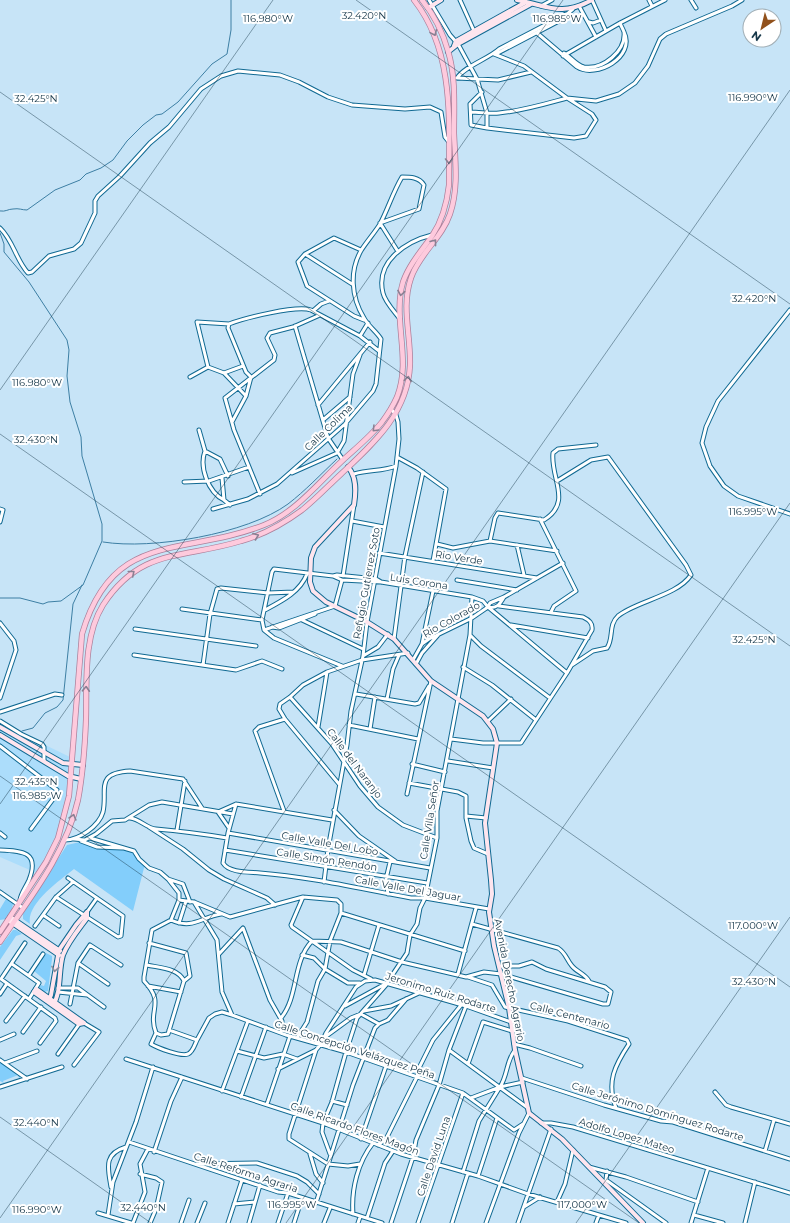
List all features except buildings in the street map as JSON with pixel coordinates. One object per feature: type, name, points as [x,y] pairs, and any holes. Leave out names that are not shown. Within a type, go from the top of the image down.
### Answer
[{"type":"main road","points":[[48,864],[64,820],[69,796],[82,634],[89,610],[101,589],[123,568],[146,554],[232,535],[265,524],[287,512],[381,423],[397,397],[403,367],[400,319],[403,282],[419,253],[432,235],[448,202],[449,142],[445,68],[441,52],[426,17],[414,0]]},
{"type":"main road","points":[[0,942],[20,905],[65,840],[78,800],[83,765],[87,679],[92,633],[101,609],[109,597],[132,573],[153,561],[166,556],[242,541],[281,525],[306,507],[378,438],[396,415],[403,400],[410,366],[406,305],[410,279],[421,258],[437,238],[446,222],[452,206],[456,182],[453,105],[455,79],[448,52],[439,28],[422,0]]},
{"type":"main road","points":[[1,928],[11,920]]},
{"type":"street","points":[[429,0],[434,5],[450,35],[472,67],[478,80],[487,112],[487,128]]},
{"type":"street","points":[[428,8],[441,0]]},
{"type":"street","points":[[460,0],[474,31]]},
{"type":"street","points":[[517,0],[540,7],[564,10],[577,7]]},
{"type":"street","points":[[540,7],[552,0]]},
{"type":"street","points":[[495,54],[499,49],[592,0],[606,31]]},
{"type":"street","points":[[649,0],[652,6]]},
{"type":"street","points":[[564,55],[620,23],[665,0]]},
{"type":"street","points":[[691,0],[696,8]]},
{"type":"street","points":[[471,112],[487,112],[497,114],[567,98],[596,101],[619,94],[635,83],[642,75],[648,66],[660,39],[666,34],[732,6],[742,0]]},
{"type":"street","points":[[448,52],[474,31],[526,2]]},
{"type":"street","points":[[456,44],[531,4]]},
{"type":"street","points":[[577,7],[589,22],[596,37]]},
{"type":"street","points":[[455,79],[495,54],[559,21],[566,14]]},
{"type":"street","points":[[589,22],[593,23],[601,20]]},
{"type":"street","points":[[537,33],[564,55],[583,66],[598,65],[611,59],[622,45],[624,32],[620,23]]},
{"type":"street","points":[[482,92],[470,104],[471,125],[574,138],[586,136],[596,120],[592,114],[519,64],[495,54]]},
{"type":"street","points":[[0,228],[22,266],[28,273],[32,272],[49,256],[74,249],[81,243],[90,226],[95,213],[95,201],[98,196],[120,176],[150,143],[170,127],[201,89],[211,81],[230,72],[252,71],[280,75],[299,82],[328,97],[352,105],[405,109],[430,107],[441,112],[445,138],[449,142]]},
{"type":"street","points":[[455,79],[498,80],[531,72]]},
{"type":"street","points":[[448,105],[453,105]]},
{"type":"street","points":[[364,320],[352,284],[355,265],[361,250],[380,224],[402,177],[414,178],[423,182],[424,185],[420,206],[416,211],[380,224]]},
{"type":"street","points":[[380,224],[397,250]]},
{"type":"street","points":[[400,319],[383,293],[382,281],[385,270],[397,250],[417,239],[432,235]]},
{"type":"street","points":[[352,284],[305,254],[334,238],[361,250]]},
{"type":"street","name":"Calle Colima","points":[[213,509],[230,505],[260,494],[277,484],[345,424],[373,391],[376,384],[381,339],[364,320],[354,316],[307,286],[298,262],[305,254]]},
{"type":"street","points":[[313,311],[321,304],[329,301]]},
{"type":"street","points":[[208,367],[197,322],[229,324],[292,309],[305,308],[313,311],[360,336],[379,350]]},
{"type":"street","points":[[790,310],[718,401],[706,427],[702,443],[710,466],[724,486],[738,496],[790,514]]},
{"type":"street","points":[[260,494],[232,424],[224,398],[276,358],[267,338],[268,335],[320,316]]},
{"type":"street","points":[[360,336],[368,323]]},
{"type":"street","points":[[229,324],[228,328],[243,366],[246,372],[251,376]]},
{"type":"street","points":[[295,326],[328,438],[342,460]]},
{"type":"street","points":[[318,405],[370,342]]},
{"type":"street","points":[[288,475],[337,453],[344,441],[345,424],[353,374],[360,354]]},
{"type":"street","points":[[224,373],[243,366]]},
{"type":"street","points":[[190,377],[208,367],[224,373],[246,396]]},
{"type":"street","points":[[232,424],[233,419],[246,396],[251,376]]},
{"type":"street","points":[[323,420],[350,397]]},
{"type":"street","points":[[390,409],[396,415]]},
{"type":"street","name":"Refugio Gutierrez Soto","points":[[324,882],[332,820],[363,656],[367,622],[396,466],[399,439],[396,415]]},
{"type":"street","points":[[199,430],[206,451],[220,459],[228,476]]},
{"type":"street","points":[[490,541],[495,518],[498,513],[544,520],[556,510],[560,491],[552,461],[553,453],[558,449],[596,445]]},
{"type":"street","points":[[206,451],[202,459],[203,470],[216,495],[230,505]]},
{"type":"street","points":[[397,457],[445,487],[446,491],[433,561]]},
{"type":"street","points":[[557,482],[591,460],[608,457],[691,575],[688,580],[667,592],[618,616],[612,626],[610,643],[607,648],[593,652],[572,665]]},
{"type":"street","points":[[354,474],[370,469],[384,471],[396,466]]},
{"type":"street","points":[[184,482],[209,481],[222,478],[249,467]]},
{"type":"street","points":[[343,576],[356,496],[354,474],[348,467]]},
{"type":"street","points":[[394,639],[405,556],[423,472]]},
{"type":"street","points":[[222,478],[224,500]]},
{"type":"street","points":[[354,505],[315,547],[311,558],[309,574],[313,590],[319,597],[388,634],[408,653],[430,683],[458,698],[488,721],[493,729],[497,743]]},
{"type":"street","points":[[0,509],[3,510],[3,515],[0,522]]},
{"type":"street","points":[[540,520],[576,591],[554,606],[551,612]]},
{"type":"street","points":[[352,521],[384,527]]},
{"type":"street","points":[[265,524],[269,531]]},
{"type":"street","points":[[437,544],[453,548],[490,541],[557,552]]},
{"type":"street","points":[[517,545],[524,575]]},
{"type":"street","name":"Rio Verde","points":[[379,553],[537,578]]},
{"type":"street","points":[[488,607],[490,602],[504,597],[563,563]]},
{"type":"street","name":"Luis Corona","points":[[268,594],[274,569],[333,576],[342,580],[375,583],[381,582],[472,597],[483,601],[488,607],[568,673]]},
{"type":"street","points":[[265,610],[294,592],[303,584],[309,574]]},
{"type":"street","points":[[333,576],[376,579],[381,582]]},
{"type":"street","points":[[335,606],[342,580]]},
{"type":"street","points":[[458,580],[517,590]]},
{"type":"street","points":[[203,665],[210,614],[215,592],[221,588],[268,594],[294,592]]},
{"type":"street","points":[[422,644],[433,591]]},
{"type":"street","points":[[268,594],[262,620],[264,630],[274,638],[342,666]]},
{"type":"street","name":"Calle Villa Señor","points":[[344,1006],[387,983],[402,962],[407,952],[410,935],[416,924],[420,908],[425,898],[437,838],[437,811],[448,761],[463,667],[470,635],[472,597]]},
{"type":"street","points":[[451,739],[482,743],[521,743],[568,673],[592,630],[592,625],[588,619],[551,612],[499,606],[504,597]]},
{"type":"street","points":[[264,630],[335,606]]},
{"type":"street","name":"Rio Colorado","points":[[415,662],[422,644],[438,634],[472,618],[488,607],[493,608],[499,606]]},
{"type":"street","points":[[182,609],[262,620]]},
{"type":"street","points":[[272,627],[276,628],[302,620],[320,610]]},
{"type":"street","points":[[302,620],[363,649]]},
{"type":"street","points":[[0,623],[14,641],[16,650],[0,698]]},
{"type":"street","points":[[509,624],[588,638]]},
{"type":"street","points":[[135,629],[256,646]]},
{"type":"street","points":[[363,656],[378,647],[388,634]]},
{"type":"street","points":[[415,662],[438,634]]},
{"type":"street","points":[[470,635],[481,646],[550,698]]},
{"type":"street","points":[[339,784],[285,719],[279,707],[303,685],[327,672],[362,660],[408,653]]},
{"type":"street","points":[[134,655],[236,670],[262,661],[282,669]]},
{"type":"street","points":[[388,699],[393,669],[399,655]]},
{"type":"street","points":[[463,667],[492,685],[536,720]]},
{"type":"street","points":[[318,727],[327,672]]},
{"type":"street","points":[[356,694],[415,704],[419,703],[430,683]]},
{"type":"street","points":[[407,794],[430,683]]},
{"type":"street","points":[[0,712],[55,694],[62,694]]},
{"type":"street","name":"Calle del Naranjo","points":[[290,697],[318,727],[344,760],[360,786],[383,812],[403,825],[437,838]]},
{"type":"street","points":[[370,729],[375,697]]},
{"type":"street","points":[[488,721],[511,699]]},
{"type":"street","points":[[284,811],[255,731],[259,727],[285,719]]},
{"type":"street","points":[[0,720],[20,734],[42,744],[44,747],[44,761]]},
{"type":"street","name":"Calle del Naranjo","points":[[349,725],[418,739]]},
{"type":"street","points":[[0,727],[63,763],[83,765]]},
{"type":"street","points":[[0,735],[71,778],[81,780]]},
{"type":"street","name":"Avenida Derecho Agrario","points":[[497,743],[492,768],[486,818],[492,894],[489,909],[491,930],[509,1008],[514,1047],[529,1113]]},
{"type":"street","points":[[0,746],[57,790],[56,795],[31,829]]},
{"type":"street","points":[[448,761],[492,768]]},
{"type":"street","points":[[412,764],[445,772]]},
{"type":"street","points":[[74,839],[89,830],[101,816],[103,809],[104,785],[106,781],[114,775],[130,771],[181,778],[185,781],[202,808]]},
{"type":"street","points":[[177,830],[180,804],[185,781]]},
{"type":"street","points":[[409,783],[466,796],[466,816],[472,845],[477,850],[488,854]]},
{"type":"street","points":[[80,840],[89,838],[112,821],[125,820],[149,805],[162,802],[233,814]]},
{"type":"street","points":[[236,804],[227,838],[223,863],[224,865],[246,872],[286,875],[324,882]]},
{"type":"street","points":[[218,812],[236,804],[332,820]]},
{"type":"street","points":[[334,810],[359,836],[395,862]]},
{"type":"street","points":[[218,812],[229,828]]},
{"type":"street","points":[[466,816],[486,818]]},
{"type":"street","points":[[129,818],[135,818],[149,827],[183,849],[219,876],[267,898],[275,905]]},
{"type":"street","points":[[149,827],[227,838]]},
{"type":"street","points":[[0,833],[5,837]]},
{"type":"street","name":"Calle Valle Del Lobo","points":[[228,833],[328,849],[390,862],[430,868]]},
{"type":"street","points":[[89,838],[134,851],[139,859],[149,868],[160,872],[168,879],[179,893],[179,900],[171,920],[152,930],[144,981],[156,998],[156,1007],[153,1016],[156,1033],[151,1044],[164,1050],[183,1054],[191,1051],[197,1040],[169,1030]]},
{"type":"street","points":[[65,840],[80,840],[97,847],[110,849],[126,848]]},
{"type":"street","points":[[0,850],[22,852],[30,856],[33,866],[20,905],[0,892]]},
{"type":"street","name":"Calle Simón Rendón","points":[[225,850],[427,883]]},
{"type":"street","points":[[388,894],[386,876],[390,862]]},
{"type":"street","points":[[56,897],[86,915],[118,938],[121,936],[124,917],[68,878]]},
{"type":"street","points":[[168,879],[183,884],[188,901],[179,923]]},
{"type":"street","points":[[35,926],[56,897],[73,882]]},
{"type":"street","name":"Calle Valle Del Jaguar","points":[[324,882],[411,898],[425,898],[476,908],[489,909]]},
{"type":"street","points":[[303,897],[291,925],[292,927],[352,970],[371,980]]},
{"type":"street","points":[[179,900],[194,902],[230,917],[303,897],[337,900],[341,904],[341,913],[330,941],[326,969],[318,981],[307,1022],[297,1038]]},
{"type":"street","points":[[54,1003],[58,990],[64,955],[97,898]]},
{"type":"street","points":[[194,902],[217,940],[222,992],[232,1015]]},
{"type":"street","points":[[458,974],[476,908]]},
{"type":"street","points":[[341,913],[410,935],[465,950]]},
{"type":"street","points":[[171,920],[179,923],[190,924],[205,920],[208,917],[223,914]]},
{"type":"street","points":[[43,915],[59,926]]},
{"type":"street","points":[[49,1000],[58,952],[76,925],[86,915]]},
{"type":"street","points":[[11,920],[64,955]]},
{"type":"street","points":[[472,924],[563,951],[572,966],[584,975],[588,982]]},
{"type":"street","points":[[76,925],[80,928]]},
{"type":"street","points":[[364,975],[379,925]]},
{"type":"street","points":[[219,954],[243,928],[249,939],[261,979],[270,1000],[281,1018],[281,1033]]},
{"type":"street","points":[[70,933],[74,936]]},
{"type":"street","points":[[312,941],[330,941],[370,951],[402,962],[458,974],[492,985],[504,1006],[509,1008]]},
{"type":"street","points":[[281,1018],[291,1000],[302,955],[312,941]]},
{"type":"street","points":[[25,943],[1,979],[6,985],[25,996],[55,1018],[56,1021],[40,1043]]},
{"type":"street","points":[[149,943],[186,953],[190,976],[184,981],[168,1034],[165,1035],[156,1033]]},
{"type":"street","points":[[70,1004],[78,963],[90,946],[121,965]]},
{"type":"street","points":[[29,975],[42,954]]},
{"type":"street","points":[[302,955],[314,958],[326,969],[348,983],[360,983]]},
{"type":"street","points":[[468,977],[484,972],[501,974],[603,1004],[608,1004],[611,992],[605,987],[546,969],[532,962],[519,966],[499,966]]},
{"type":"street","points":[[78,963],[108,984]]},
{"type":"street","points":[[12,964],[39,983],[29,999]]},
{"type":"street","points":[[147,965],[177,972],[181,975],[184,981]]},
{"type":"street","name":"Jeronimo Ruiz Rodarte","points":[[360,983],[371,980],[387,983],[464,1005],[511,1022]]},
{"type":"street","name":"Calle Villa Señor","points":[[310,1154],[292,1143],[289,1139],[289,1134],[316,1050],[360,983]]},
{"type":"street","points":[[330,1154],[322,1132],[323,1124],[332,1101],[346,1052],[358,1018],[387,983]]},
{"type":"street","points":[[0,994],[6,985]]},
{"type":"street","points":[[148,986],[181,992]]},
{"type":"street","points":[[58,990],[74,987],[78,988],[104,1007]]},
{"type":"street","points":[[35,990],[99,1032],[74,1066]]},
{"type":"street","points":[[58,990],[89,996]]},
{"type":"street","points":[[324,1038],[351,1018],[363,1012],[391,1006],[419,993]]},
{"type":"street","points":[[6,1021],[25,996]]},
{"type":"street","points":[[316,1203],[323,1183],[330,1154],[363,1057],[375,1028],[379,1024],[388,1020],[406,999]]},
{"type":"street","points":[[391,1223],[413,1157],[416,1140],[439,1085],[464,1005]]},
{"type":"street","points":[[378,1145],[386,1139],[417,1077],[420,1066],[433,1040],[464,1005]]},
{"type":"street","points":[[23,1032],[41,1007]]},
{"type":"street","name":"Calle Centenario","points":[[509,1008],[568,1021],[627,1040],[629,1044],[616,1064],[614,1070],[612,1097],[616,1108]]},
{"type":"street","name":"Calle Concepción Velázquez Peña","points":[[197,1040],[210,1018],[218,1012],[232,1015],[290,1036],[363,1057],[463,1093],[514,1130],[523,1124]]},
{"type":"street","points":[[363,1012],[379,1024]]},
{"type":"street","points":[[222,1091],[248,1021]]},
{"type":"street","points":[[58,1054],[82,1022]]},
{"type":"street","points":[[468,1064],[483,1022],[512,1031]]},
{"type":"street","points":[[241,1097],[266,1027]]},
{"type":"street","points":[[0,1040],[14,1034]]},
{"type":"street","points":[[266,1104],[290,1036]]},
{"type":"street","points":[[463,1172],[485,1108],[505,1080],[509,1057],[514,1047],[530,1048],[581,1066]]},
{"type":"street","points":[[278,1069],[316,1050]]},
{"type":"street","points":[[449,1050],[528,1108]]},
{"type":"street","points":[[5,1063],[37,1051]]},
{"type":"street","points":[[237,1051],[256,1057],[264,1058],[283,1054],[297,1059]]},
{"type":"street","name":"Calle Ricardo Flores Magón","points":[[126,1059],[266,1104],[373,1142],[393,1151],[478,1176],[528,1194],[626,1223]]},
{"type":"street","points":[[0,1060],[27,1079]]},
{"type":"street","points":[[361,1138],[386,1066]]},
{"type":"street","points":[[0,1086],[27,1079],[62,1067]]},
{"type":"street","points":[[111,1189],[129,1142],[153,1068]]},
{"type":"street","points":[[154,1152],[171,1101],[182,1077]]},
{"type":"street","points":[[471,1098],[522,1080]]},
{"type":"street","name":"Calle Jerónimo Domínguez Rodarte","points":[[522,1080],[661,1121],[672,1122],[790,1159]]},
{"type":"street","points":[[715,1092],[726,1105],[790,1124]]},
{"type":"street","name":"Calle David Luna","points":[[418,1223],[463,1093]]},
{"type":"street","points":[[332,1101],[347,1105]]},
{"type":"street","points":[[486,1223],[523,1124],[529,1113],[550,1129],[573,1150],[605,1186],[643,1223]]},
{"type":"street","points":[[478,1176],[497,1118]]},
{"type":"street","points":[[765,1152],[774,1120]]},
{"type":"street","name":"Adolfo Lopez Mateo","points":[[541,1123],[551,1123],[574,1127],[708,1168]]},
{"type":"street","points":[[518,1223],[550,1129]]},
{"type":"street","name":"Calle Reforma Agraria","points":[[129,1142],[154,1152],[281,1193],[288,1193],[330,1208],[382,1223]]},
{"type":"street","points":[[353,1214],[352,1204],[360,1164],[373,1142]]},
{"type":"street","points":[[108,1214],[111,1189],[108,1160],[111,1154],[126,1147]]},
{"type":"street","points":[[98,1213],[108,1214],[132,1223],[145,1192],[140,1174],[140,1164],[148,1149]]},
{"type":"street","points":[[557,1202],[565,1184],[573,1150]]},
{"type":"street","points":[[367,1218],[385,1162],[393,1151]]},
{"type":"street","points":[[310,1154],[328,1164],[348,1166],[360,1164]]},
{"type":"street","points":[[310,1154],[316,1174],[323,1183]]},
{"type":"street","points":[[195,1164],[258,1163],[297,1176],[307,1182],[319,1194]]},
{"type":"street","points":[[589,1167],[607,1171],[698,1202]]},
{"type":"street","points":[[691,1223],[708,1168],[790,1193]]},
{"type":"street","points":[[605,1186],[607,1171]]},
{"type":"street","points":[[452,1223],[468,1173]]},
{"type":"street","points":[[140,1174],[156,1178],[162,1182],[156,1209],[150,1223]]},
{"type":"street","points":[[228,1223],[242,1180]]},
{"type":"street","points":[[606,1180],[666,1223]]},
{"type":"street","points":[[745,1223],[755,1182]]},
{"type":"street","points":[[249,1223],[260,1185]]},
{"type":"street","points":[[278,1223],[288,1193]]},
{"type":"street","points":[[524,1207],[540,1197]]},
{"type":"street","points":[[294,1223],[302,1198]]},
{"type":"street","points":[[181,1223],[189,1200]]},
{"type":"street","points":[[234,1204],[255,1202]]},
{"type":"street","points":[[197,1223],[204,1203]]},
{"type":"street","points":[[324,1223],[330,1208]]},
{"type":"street","points":[[596,1223],[599,1214]]},
{"type":"street","points":[[694,1215],[723,1223]]},
{"type":"street","points":[[358,1223],[360,1217]]},
{"type":"shaded area","points":[[0,723],[72,758],[64,820],[39,874],[0,857]]},
{"type":"shaded area","points":[[80,842],[97,847],[126,848],[134,851],[145,864],[133,911],[74,869],[52,886],[38,901],[30,916],[30,924],[23,919],[23,913],[67,845]]},
{"type":"shaded area","points":[[6,899],[13,904],[12,909],[6,919],[0,920],[0,909]]},
{"type":"shaded area","points":[[13,930],[16,930],[22,934],[16,936],[0,960],[0,947]]},
{"type":"shaded area","points":[[46,953],[52,956],[52,959],[48,991],[44,992],[39,988],[41,985],[44,986],[46,981],[34,971]]},
{"type":"shaded area","points":[[0,1062],[21,1077],[19,1078],[18,1075],[3,1081],[4,1083],[0,1081]]},
{"type":"waterway","points":[[0,211],[11,209],[27,210],[55,190],[80,180],[86,174],[101,168],[113,160],[127,141],[143,125],[156,115],[162,114],[178,102],[212,64],[227,54],[231,30],[231,0]]},
{"type":"waterway","points":[[0,233],[4,244],[4,252],[29,282],[67,340],[69,350],[67,376],[70,402],[81,437],[82,456],[102,524],[102,541],[83,585],[61,601],[43,604],[20,598],[0,598]]},
{"type":"waterway","points":[[103,542],[147,544],[172,541],[198,537],[249,524],[270,515],[288,504],[337,459]]},
{"type":"waterway","points":[[22,731],[33,728],[45,713],[57,707],[63,700],[73,604],[82,585]]}]
